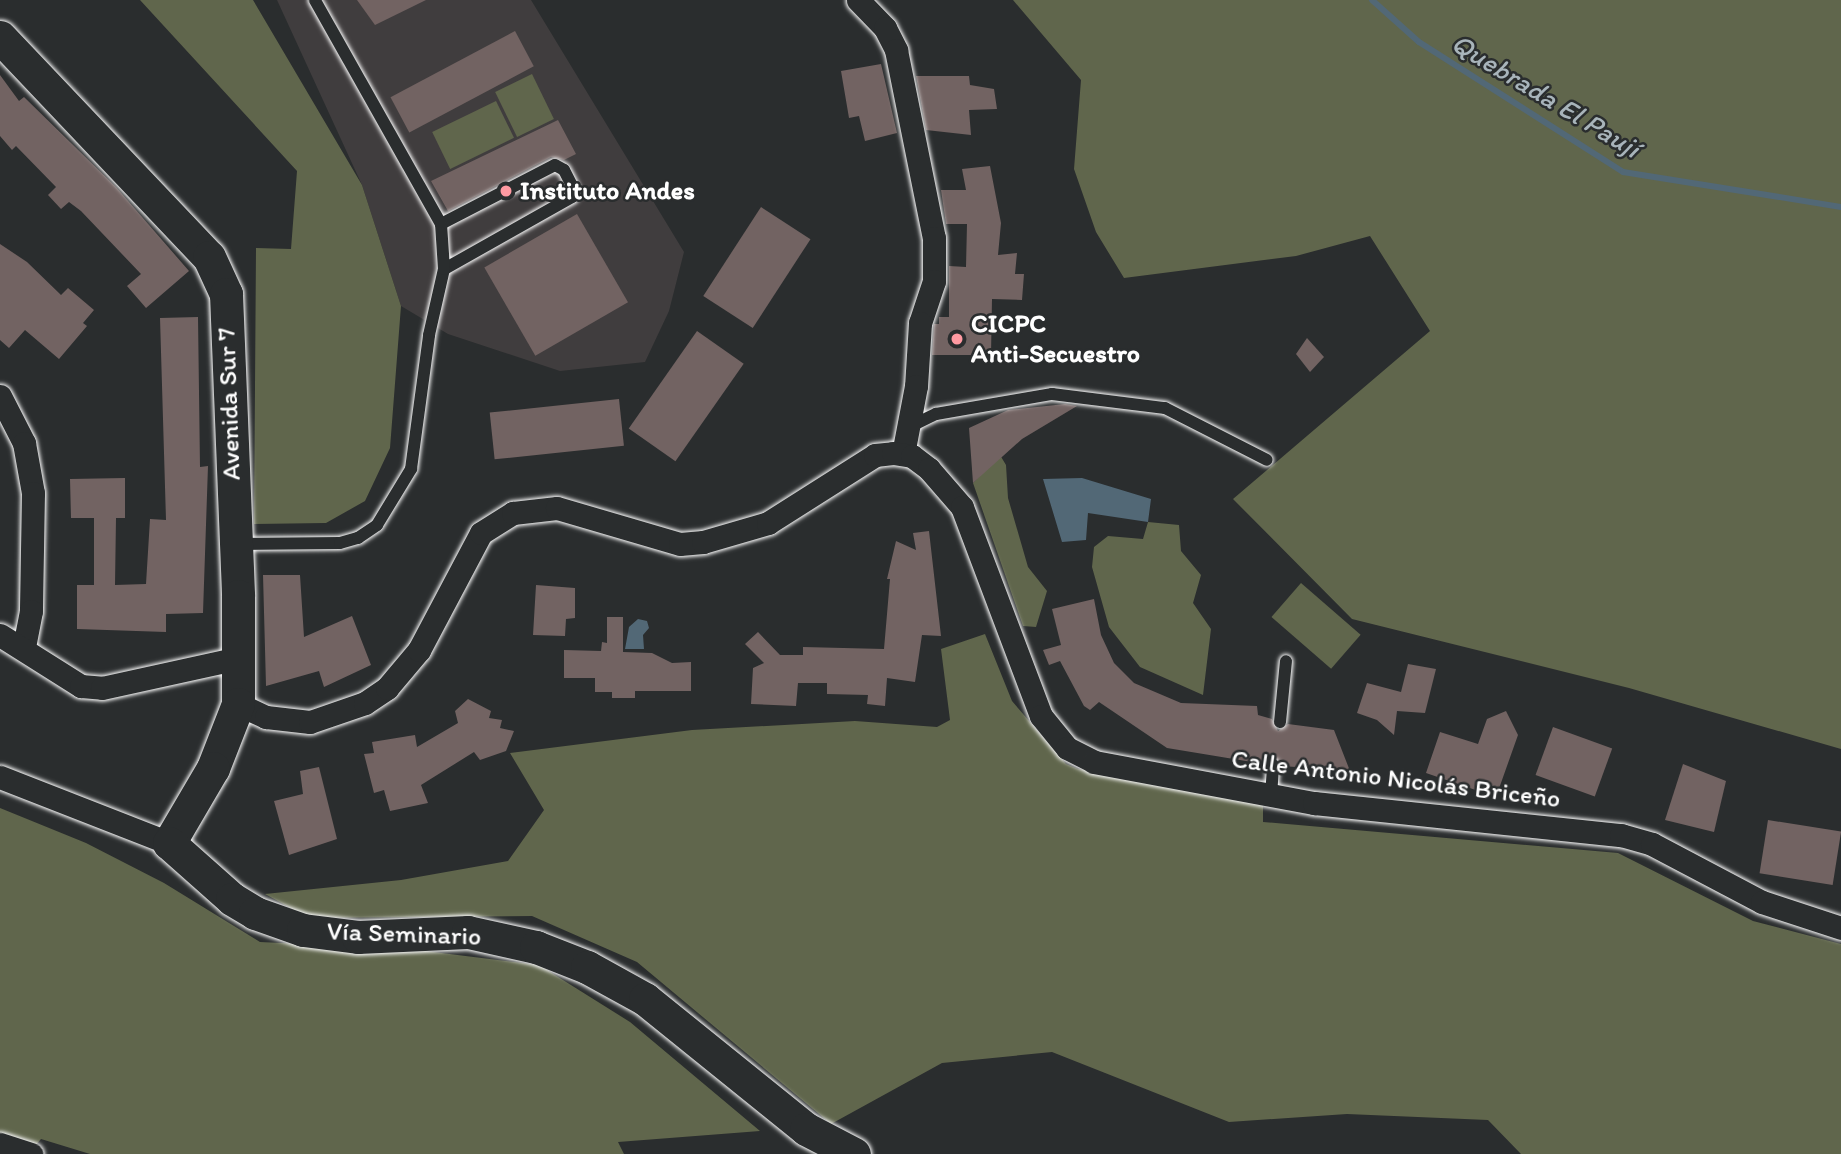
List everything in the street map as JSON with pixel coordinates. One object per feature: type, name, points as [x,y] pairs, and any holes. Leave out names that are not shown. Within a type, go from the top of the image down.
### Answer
[{"type":"main road","name":"Avenida Sur 7","points":[[0,37],[57,102],[181,226],[219,272],[226,294],[236,544],[238,704],[213,768],[169,843]]},
{"type":"main road","name":"Vía Seminario","points":[[169,843],[232,899],[255,913],[303,930],[358,937],[468,932],[536,947],[598,972],[645,999],[806,1129],[854,1154]]},
{"type":"street","points":[[238,704],[266,717],[310,722],[365,704],[387,688],[419,650],[481,533],[513,513],[557,508],[680,544],[703,542],[768,523],[875,455],[903,454],[909,427],[920,323],[934,281],[934,238],[896,50],[885,28],[858,0]]},
{"type":"street","points":[[0,396],[24,443],[33,493],[34,572],[24,648]]},
{"type":"street","name":"Calle Antonio Nicolás Briceño","points":[[903,454],[929,470],[962,507],[1026,685],[1041,716],[1067,748],[1119,768],[1271,796],[1621,835],[1652,844],[1762,902],[1841,928]]},
{"type":"street","points":[[0,635],[81,686],[102,688],[239,658]]},
{"type":"street","points":[[0,777],[169,843]]},
{"type":"street","points":[[0,1144],[31,1154]]},
{"type":"lane","points":[[236,544],[340,543],[358,538],[377,525],[411,469],[429,335],[444,269],[441,224],[315,0]]},
{"type":"lane","points":[[441,224],[555,165],[564,170],[573,188],[572,197],[444,269]]},
{"type":"lane","points":[[909,427],[936,414],[1052,394],[1165,408],[1267,460]]},
{"type":"lane","points":[[1280,722],[1286,661]]},
{"type":"lane","points":[[1271,796],[1273,765]]},
{"type":"shaded area","name":"Instituto Andes","points":[[277,0],[531,0],[684,252],[669,311],[645,362],[560,371],[448,334],[401,306],[362,185]]},
{"type":"green space","points":[[140,0],[253,0],[362,185],[401,306],[390,448],[365,501],[326,523],[254,524],[256,248],[291,249],[297,171]]},
{"type":"green space","points":[[1013,0],[1841,0],[1841,749],[1629,688],[1352,619],[1233,499],[1430,331],[1370,236],[1296,256],[1124,278],[1096,232],[1074,169],[1081,80]]},
{"type":"green space","points":[[532,74],[554,119],[517,137],[495,92]]},
{"type":"green space","points":[[496,101],[514,138],[450,169],[432,132]]},
{"type":"green space","points":[[1000,455],[1006,465],[1008,498],[1028,567],[1047,591],[1036,627],[1023,626],[973,483]]},
{"type":"green space","points":[[1148,522],[1179,525],[1181,551],[1201,575],[1193,603],[1211,629],[1203,695],[1140,667],[1109,627],[1092,567],[1094,547],[1108,536],[1143,539]]},
{"type":"green space","points":[[1301,583],[1361,635],[1331,669],[1271,617]]},
{"type":"green space","points":[[985,634],[1012,701],[1066,764],[1078,769],[1263,799],[1263,822],[1618,853],[1753,921],[1841,944],[1841,1154],[1521,1154],[1488,1120],[1347,1114],[1229,1122],[1052,1052],[942,1063],[831,1124],[637,962],[532,916],[309,918],[265,894],[401,880],[508,861],[544,810],[510,753],[692,730],[855,721],[937,727],[950,720],[941,649]]},
{"type":"green space","points":[[0,808],[86,843],[164,883],[260,942],[409,949],[539,965],[630,1022],[760,1131],[618,1142],[624,1154],[90,1154],[41,1139],[28,1154],[0,1154]]},
{"type":"water","points":[[1082,478],[1151,499],[1148,522],[1088,513],[1086,540],[1062,542],[1043,479]]},
{"type":"water","points":[[638,619],[647,621],[649,628],[643,635],[644,649],[625,649],[629,627]]},
{"type":"building","points":[[357,0],[426,0],[375,25]]},
{"type":"building","points":[[515,31],[534,66],[409,133],[391,97]]},
{"type":"building","points":[[881,64],[897,133],[865,141],[859,116],[849,118],[841,71]]},
{"type":"building","points":[[0,75],[19,101],[24,97],[116,187],[189,271],[146,308],[127,286],[141,274],[81,211],[69,202],[61,209],[48,195],[56,187],[16,146],[12,150],[0,136]]},
{"type":"building","points":[[916,76],[969,76],[970,85],[994,89],[997,109],[969,110],[971,135],[926,130]]},
{"type":"building","points":[[558,120],[576,154],[564,160],[551,157],[448,211],[431,181]]},
{"type":"building","points":[[990,166],[1001,223],[998,255],[1017,253],[1015,274],[1024,274],[1022,300],[992,299],[991,355],[932,355],[934,324],[939,324],[939,317],[949,317],[949,266],[966,267],[967,224],[946,224],[941,190],[966,190],[962,169]]},
{"type":"building","points":[[761,207],[810,239],[753,328],[703,296]]},
{"type":"building","points":[[577,214],[628,302],[535,356],[484,268]]},
{"type":"building","points":[[0,244],[27,262],[61,295],[68,288],[94,310],[83,323],[87,326],[59,359],[25,330],[9,348],[0,340]]},
{"type":"building","points":[[198,317],[200,467],[208,466],[203,613],[166,614],[166,632],[77,629],[77,585],[94,585],[94,518],[71,518],[70,479],[125,478],[125,518],[116,518],[115,585],[146,584],[150,519],[166,520],[160,318]]},
{"type":"building","points":[[697,331],[744,364],[675,461],[629,428]]},
{"type":"building","points":[[1307,338],[1324,357],[1310,372],[1296,354]]},
{"type":"building","points":[[619,399],[624,446],[495,459],[490,413]]},
{"type":"building","points":[[1065,404],[1077,406],[1022,439],[973,483],[969,428],[1008,410]]},
{"type":"building","points":[[929,531],[941,636],[922,635],[915,682],[887,678],[885,706],[867,704],[868,695],[827,694],[827,683],[798,683],[796,706],[751,704],[753,668],[764,663],[745,644],[758,632],[780,655],[803,655],[803,647],[884,649],[890,579],[887,579],[896,541],[916,550],[913,533]]},
{"type":"building","points":[[263,575],[300,575],[304,637],[352,616],[371,665],[324,687],[319,671],[266,686]]},
{"type":"building","points":[[536,585],[575,588],[575,618],[566,619],[565,636],[533,635]]},
{"type":"building","points":[[1094,599],[1101,635],[1114,663],[1134,683],[1181,703],[1257,706],[1258,715],[1272,719],[1278,731],[1288,724],[1334,730],[1350,771],[1282,766],[1274,756],[1264,764],[1167,748],[1099,702],[1090,710],[1084,706],[1060,661],[1049,665],[1043,650],[1061,645],[1052,609]]},
{"type":"building","points":[[607,617],[623,617],[623,652],[652,653],[672,663],[691,662],[691,691],[635,691],[635,698],[612,698],[612,692],[595,692],[595,678],[564,678],[564,650],[601,651],[602,642],[607,643]]},
{"type":"building","points":[[1408,664],[1436,669],[1425,713],[1397,711],[1394,735],[1377,720],[1357,713],[1367,683],[1401,692]]},
{"type":"building","points":[[468,699],[491,711],[489,718],[502,720],[500,728],[514,731],[506,751],[480,760],[474,752],[421,785],[428,803],[390,811],[384,790],[374,793],[364,754],[374,753],[372,742],[415,735],[417,747],[458,723],[455,711]]},
{"type":"building","points":[[1506,711],[1518,735],[1496,797],[1426,773],[1440,732],[1478,744],[1487,719]]},
{"type":"building","points":[[1553,727],[1612,749],[1595,796],[1536,775]]},
{"type":"building","points":[[1683,764],[1726,781],[1714,832],[1665,820]]},
{"type":"building","points":[[319,767],[337,839],[289,855],[274,801],[303,794],[300,771]]},
{"type":"building","points":[[1768,820],[1841,832],[1833,885],[1760,873]]},
{"type":"waterway","name":"Quebrada El Paují","points":[[1372,0],[1419,42],[1623,172],[1841,207]]},
{"type":"place","name":"Instituto Andes","points":[[506,191]]},
{"type":"place","name":"CICPC Anti-Secuestro","points":[[957,339]]}]
